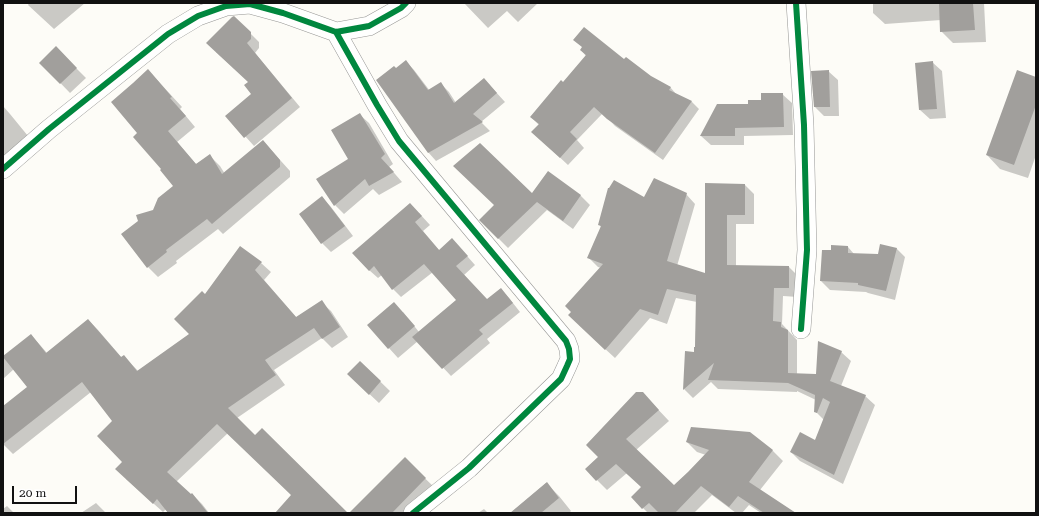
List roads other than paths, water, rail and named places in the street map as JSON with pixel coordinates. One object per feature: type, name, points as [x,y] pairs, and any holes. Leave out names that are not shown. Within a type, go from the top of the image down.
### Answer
[{"type":"street","points":[[3,169],[49,129],[168,34],[198,16],[226,6],[250,4],[283,13],[336,32],[369,26],[401,8],[406,3]]},
{"type":"street","points":[[796,3],[804,125],[807,250],[801,329]]},
{"type":"street","points":[[336,32],[376,106],[399,141],[566,341],[569,349],[570,359],[561,379],[469,468],[413,513]]}]
